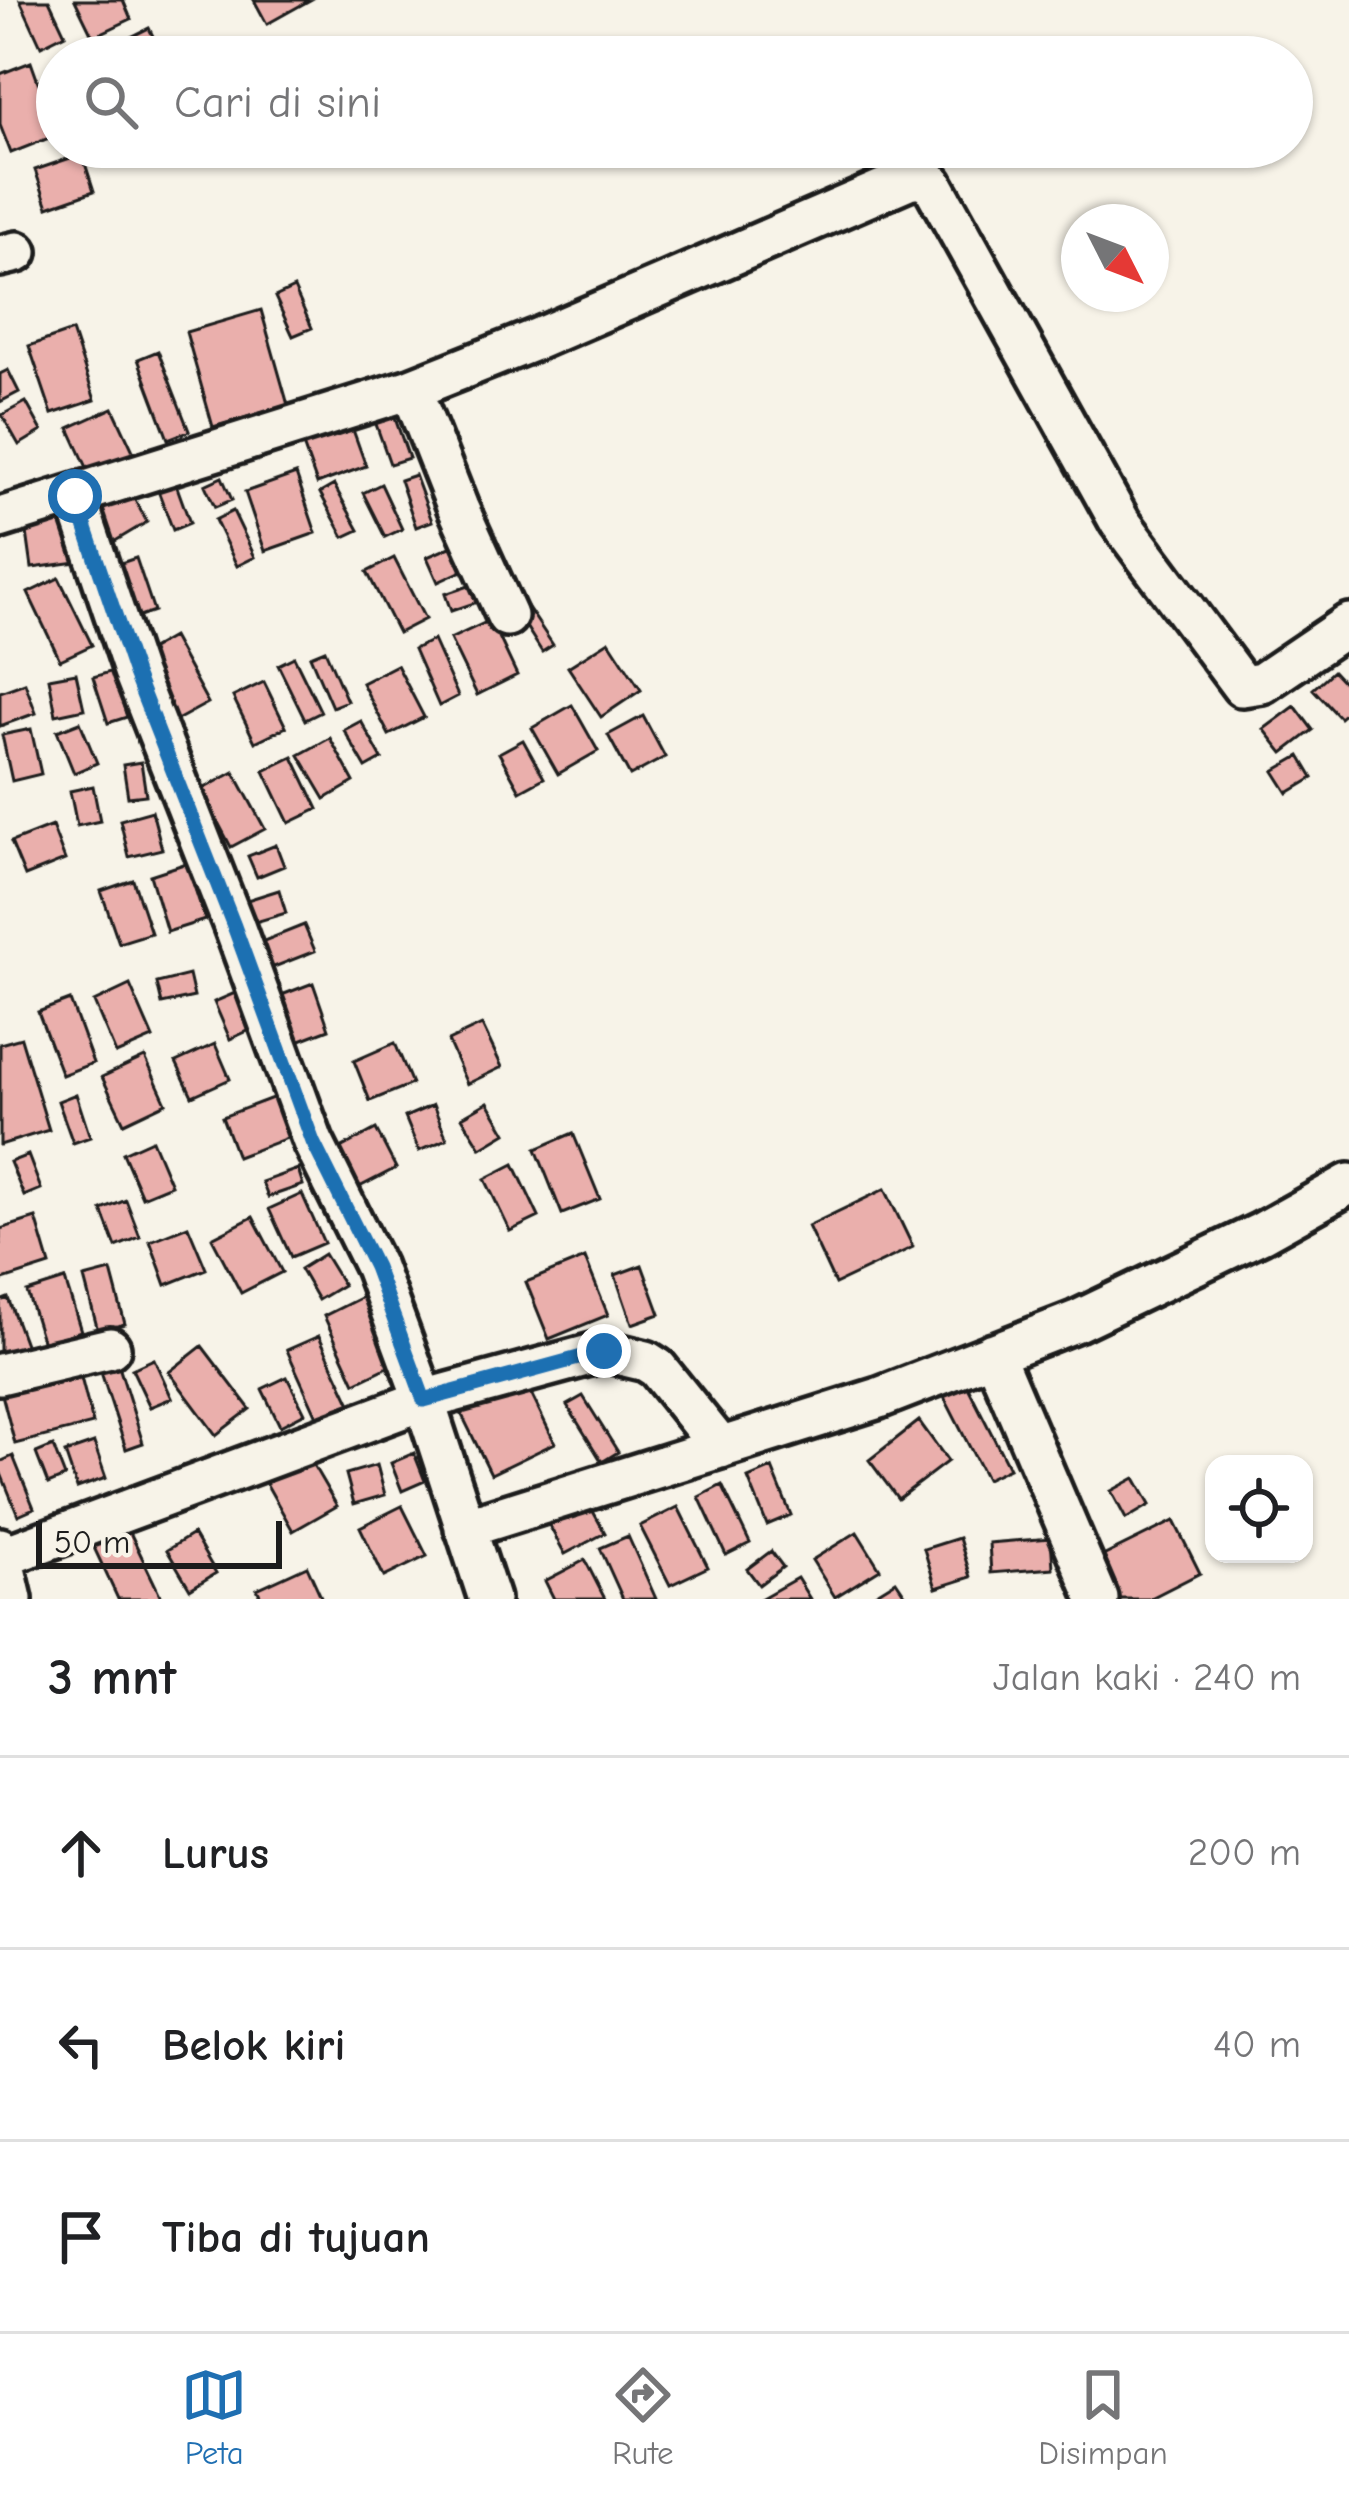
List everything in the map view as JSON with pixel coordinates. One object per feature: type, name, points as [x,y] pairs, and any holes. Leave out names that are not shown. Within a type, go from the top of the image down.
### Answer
[{"type":"street","points":[[0,518],[411,389],[919,177],[932,183],[1120,522],[1242,686],[1262,683],[1349,624]]},
{"type":"street","points":[[411,389],[507,616]]},
{"type":"street","points":[[75,496],[135,674],[313,1142],[375,1267],[489,1599]]},
{"type":"street","points":[[465,1528],[879,1399],[1077,1322],[1261,1233],[1349,1184]]},
{"type":"street","points":[[0,1374],[110,1348]]},
{"type":"street","points":[[12,1599],[1,1553],[424,1400],[604,1351],[657,1368],[721,1448]]},
{"type":"street","points":[[993,1353],[1098,1599]]},
{"type":"building","points":[[20,0],[49,0],[65,34],[36,36]]},
{"type":"building","points":[[75,0],[123,0],[131,19],[93,36]]},
{"type":"building","points":[[254,0],[310,0],[267,24]]},
{"type":"building","points":[[31,62],[36,76],[36,143],[11,153],[0,125],[0,74]]},
{"type":"building","points":[[87,168],[94,191],[48,207],[35,170]]},
{"type":"building","points":[[294,288],[312,328],[293,336],[275,297]]},
{"type":"building","points":[[261,310],[288,405],[213,427],[186,332]]},
{"type":"building","points":[[72,331],[95,400],[52,414],[29,346]]},
{"type":"building","points":[[158,351],[189,431],[168,439],[138,359]]},
{"type":"building","points":[[8,370],[19,392],[0,402],[0,374]]},
{"type":"building","points":[[26,402],[42,431],[19,445],[2,415]]},
{"type":"building","points":[[391,407],[409,458],[390,464],[372,413]]},
{"type":"building","points":[[113,408],[134,453],[90,474],[69,428]]},
{"type":"building","points":[[347,413],[366,466],[317,484],[298,431]]},
{"type":"building","points":[[172,473],[190,523],[173,530],[154,480]]},
{"type":"building","points":[[296,474],[316,533],[265,551],[245,492]]},
{"type":"building","points":[[415,475],[432,521],[416,527],[400,480]]},
{"type":"building","points":[[222,477],[232,500],[215,507],[205,485]]},
{"type":"building","points":[[125,482],[147,522],[102,549],[79,508]]},
{"type":"building","points":[[381,484],[402,529],[385,537],[363,493]]},
{"type":"building","points":[[334,485],[359,530],[344,537],[320,493]]},
{"type":"building","points":[[233,511],[255,557],[237,566],[215,520]]},
{"type":"building","points":[[71,519],[77,562],[32,568],[26,525]]},
{"type":"building","points":[[455,545],[466,569],[438,582],[427,557]]},
{"type":"building","points":[[136,558],[154,611],[122,622],[103,569]]},
{"type":"building","points":[[394,558],[425,619],[398,633],[367,572]]},
{"type":"building","points":[[59,578],[92,645],[60,660],[28,593]]},
{"type":"building","points":[[478,583],[483,600],[451,611],[445,594]]},
{"type":"building","points":[[523,600],[553,645],[542,652],[513,606]]},
{"type":"building","points":[[491,620],[517,675],[477,695],[450,639]]},
{"type":"building","points":[[172,637],[208,703],[164,727],[128,662]]},
{"type":"building","points":[[433,640],[458,696],[439,706],[414,649]]},
{"type":"building","points":[[609,641],[641,690],[601,717],[568,667]]},
{"type":"building","points":[[325,650],[347,701],[332,707],[310,656]]},
{"type":"building","points":[[294,657],[321,712],[305,720],[278,665]]},
{"type":"building","points":[[397,665],[424,717],[389,735],[362,683]]},
{"type":"building","points":[[113,671],[127,717],[108,723],[93,677]]},
{"type":"building","points":[[1333,671],[1349,688],[1349,710],[1340,718],[1313,689]]},
{"type":"building","points":[[76,673],[84,709],[56,715],[49,678]]},
{"type":"building","points":[[264,682],[286,727],[255,742],[233,697]]},
{"type":"building","points":[[25,683],[36,713],[0,726],[0,692]]},
{"type":"building","points":[[572,705],[598,751],[558,774],[532,728]]},
{"type":"building","points":[[1295,706],[1313,730],[1283,753],[1264,729]]},
{"type":"building","points":[[643,716],[665,757],[630,776],[608,735]]},
{"type":"building","points":[[361,721],[382,759],[366,768],[344,730]]},
{"type":"building","points":[[80,722],[97,763],[74,773],[57,731]]},
{"type":"building","points":[[31,729],[41,774],[12,781],[2,735]]},
{"type":"building","points":[[330,738],[354,782],[325,799],[299,755]]},
{"type":"building","points":[[523,740],[544,778],[520,791],[499,753]]},
{"type":"building","points":[[1300,756],[1313,778],[1288,793],[1274,771]]},
{"type":"building","points":[[293,757],[318,809],[289,823],[264,771]]},
{"type":"building","points":[[141,762],[146,795],[128,797],[123,765]]},
{"type":"building","points":[[234,772],[265,829],[231,847],[201,790]]},
{"type":"building","points":[[93,786],[100,821],[77,826],[70,791]]},
{"type":"building","points":[[152,811],[162,849],[129,857],[120,820]]},
{"type":"building","points":[[52,826],[65,860],[25,876],[11,842]]},
{"type":"building","points":[[276,845],[284,866],[257,877],[248,856]]},
{"type":"building","points":[[187,863],[205,920],[167,932],[150,875]]},
{"type":"building","points":[[133,880],[151,933],[119,943],[101,891]]},
{"type":"building","points":[[279,890],[286,913],[235,928],[228,906]]},
{"type":"building","points":[[304,925],[315,951],[251,976],[241,950]]},
{"type":"building","points":[[189,975],[194,997],[162,1004],[157,983]]},
{"type":"building","points":[[313,983],[329,1029],[295,1042],[279,996]]},
{"type":"building","points":[[130,985],[153,1038],[116,1054],[94,1002]]},
{"type":"building","points":[[235,993],[250,1030],[230,1039],[214,1002]]},
{"type":"building","points":[[70,1000],[93,1063],[62,1075],[38,1012]]},
{"type":"building","points":[[482,1025],[502,1067],[467,1084],[448,1041]]},
{"type":"building","points":[[21,1038],[49,1130],[0,1145],[0,1044]]},
{"type":"building","points":[[395,1043],[412,1084],[370,1101],[354,1061]]},
{"type":"building","points":[[215,1044],[230,1079],[192,1096],[176,1062]]},
{"type":"building","points":[[145,1057],[166,1103],[124,1123],[102,1077]]},
{"type":"building","points":[[76,1094],[90,1137],[73,1143],[58,1101]]},
{"type":"building","points":[[275,1097],[290,1137],[237,1157],[222,1117]]},
{"type":"building","points":[[488,1102],[506,1133],[481,1148],[462,1117]]},
{"type":"building","points":[[433,1105],[447,1139],[419,1151],[405,1117]]},
{"type":"building","points":[[376,1129],[396,1168],[340,1197],[320,1159]]},
{"type":"building","points":[[573,1133],[600,1199],[562,1214],[536,1149]]},
{"type":"building","points":[[152,1140],[171,1185],[142,1197],[123,1153]]},
{"type":"building","points":[[28,1155],[41,1189],[24,1196],[10,1162]]},
{"type":"building","points":[[514,1164],[539,1217],[510,1231],[485,1179]]},
{"type":"building","points":[[298,1169],[303,1185],[268,1197],[262,1182]]},
{"type":"building","points":[[885,1189],[913,1247],[835,1284],[808,1226]]},
{"type":"building","points":[[302,1194],[324,1243],[291,1257],[269,1209]]},
{"type":"building","points":[[126,1200],[140,1237],[116,1247],[102,1210]]},
{"type":"building","points":[[253,1217],[282,1272],[241,1293],[212,1238]]},
{"type":"building","points":[[36,1218],[50,1265],[0,1281],[0,1229]]},
{"type":"building","points":[[188,1226],[206,1269],[166,1285],[150,1241]]},
{"type":"building","points":[[324,1254],[343,1285],[318,1300],[300,1269]]},
{"type":"building","points":[[585,1258],[608,1315],[549,1339],[526,1282]]},
{"type":"building","points":[[642,1265],[660,1314],[632,1324],[615,1275]]},
{"type":"building","points":[[111,1271],[125,1324],[98,1331],[84,1278]]},
{"type":"building","points":[[65,1280],[81,1331],[43,1343],[27,1292]]},
{"type":"building","points":[[362,1297],[394,1364],[355,1383],[324,1316]]},
{"type":"building","points":[[8,1298],[26,1347],[0,1357],[0,1301]]},
{"type":"building","points":[[319,1336],[352,1406],[319,1421],[287,1350]]},
{"type":"building","points":[[202,1346],[250,1409],[216,1435],[169,1372]]},
{"type":"building","points":[[154,1359],[172,1398],[150,1407],[132,1369]]},
{"type":"building","points":[[117,1360],[143,1443],[126,1449],[99,1366]]},
{"type":"building","points":[[78,1366],[93,1424],[15,1444],[0,1387]]},
{"type":"building","points":[[287,1377],[305,1413],[280,1426],[262,1389]]},
{"type":"building","points":[[524,1379],[555,1443],[491,1474],[460,1411]]},
{"type":"building","points":[[966,1383],[1009,1468],[986,1479],[943,1395]]},
{"type":"building","points":[[583,1396],[618,1452],[602,1462],[567,1405]]},
{"type":"building","points":[[919,1421],[948,1461],[898,1499],[869,1460]]},
{"type":"building","points":[[94,1443],[106,1478],[77,1488],[65,1453]]},
{"type":"building","points":[[53,1446],[65,1477],[48,1484],[36,1453]]},
{"type":"building","points":[[305,1451],[337,1506],[293,1531],[262,1476]]},
{"type":"building","points":[[414,1453],[425,1481],[402,1491],[391,1463]]},
{"type":"building","points":[[13,1456],[34,1508],[18,1515],[0,1471],[0,1462]]},
{"type":"building","points":[[377,1465],[385,1495],[354,1504],[346,1474]]},
{"type":"building","points":[[772,1468],[791,1515],[767,1525],[748,1478]]},
{"type":"building","points":[[1135,1478],[1150,1505],[1126,1519],[1111,1491]]},
{"type":"building","points":[[722,1485],[750,1543],[726,1555],[699,1497]]},
{"type":"building","points":[[589,1504],[605,1533],[565,1554],[549,1525]]},
{"type":"building","points":[[402,1506],[427,1556],[384,1577],[360,1527]]},
{"type":"building","points":[[678,1507],[708,1567],[670,1585],[640,1526]]},
{"type":"building","points":[[1174,1521],[1200,1573],[1149,1599],[1117,1599],[1097,1559]]},
{"type":"building","points":[[125,1522],[162,1599],[118,1599],[90,1539]]},
{"type":"building","points":[[857,1532],[880,1569],[835,1597],[812,1560]]},
{"type":"building","points":[[193,1534],[216,1573],[190,1589],[167,1550]]},
{"type":"building","points":[[628,1536],[656,1599],[623,1599],[600,1548]]},
{"type":"building","points":[[959,1538],[971,1577],[936,1588],[924,1549]]},
{"type":"building","points":[[1051,1538],[1053,1568],[991,1573],[989,1543]]},
{"type":"building","points":[[771,1551],[783,1567],[759,1585],[747,1569]]},
{"type":"building","points":[[585,1560],[605,1599],[554,1599],[545,1581]]},
{"type":"building","points":[[307,1566],[322,1599],[262,1599],[257,1589]]},
{"type":"building","points":[[797,1578],[810,1599],[760,1599]]},
{"type":"building","points":[[896,1581],[908,1599],[867,1599]]},
{"type":"route","points":[[75,496],[135,674],[313,1142],[375,1267],[424,1400],[604,1351]]}]
